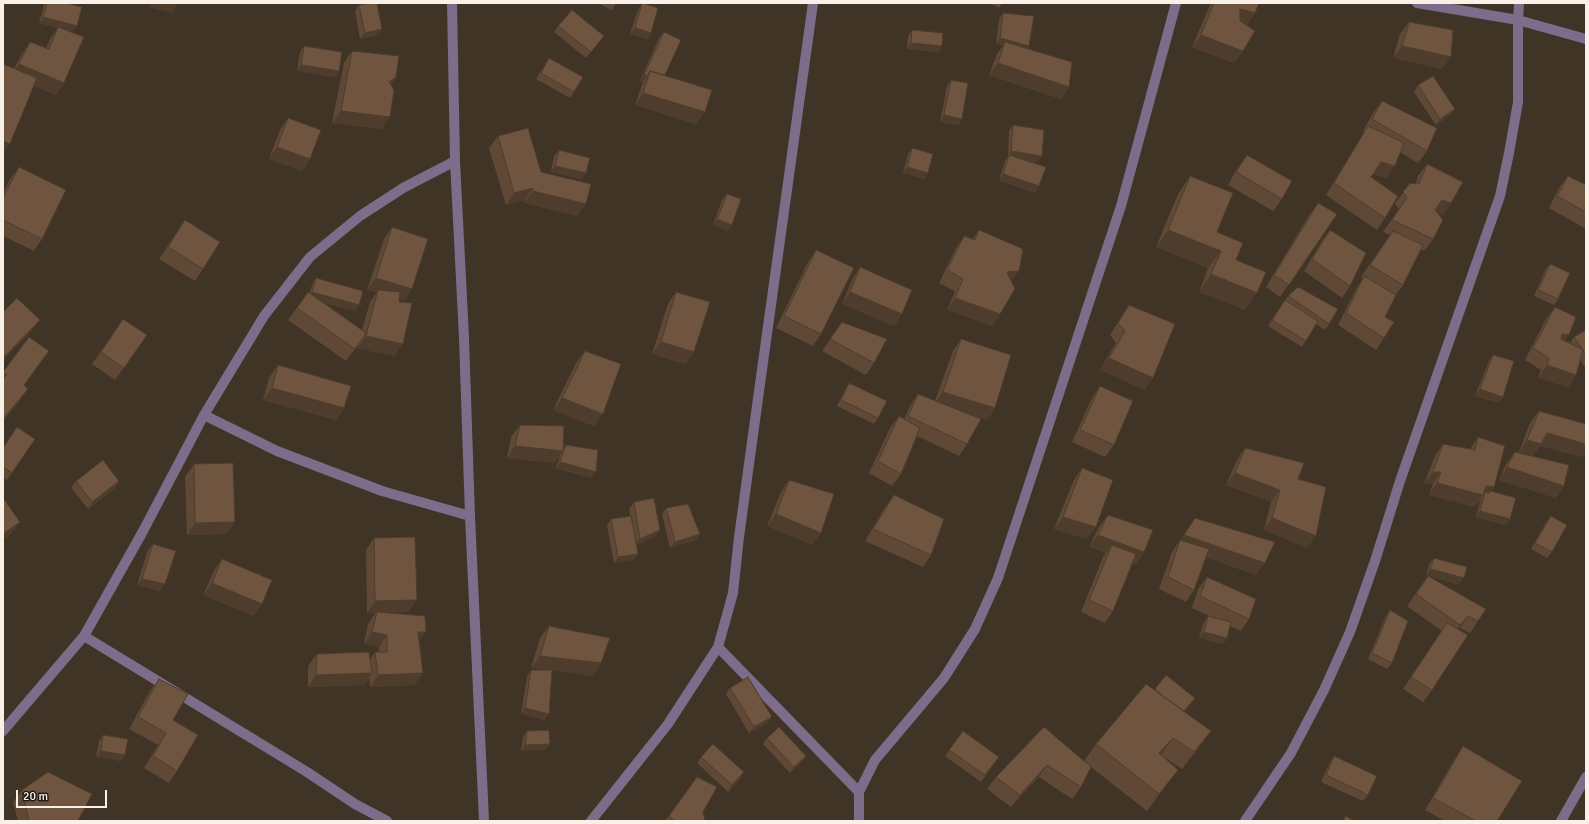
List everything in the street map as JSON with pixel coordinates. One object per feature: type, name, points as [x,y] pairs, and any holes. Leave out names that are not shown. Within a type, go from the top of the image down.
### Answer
[{"type":"street","points":[[452,3],[455,161],[464,338],[470,516],[484,821]]},
{"type":"street","points":[[591,821],[668,724],[718,647],[733,593],[758,399],[813,3]]},
{"type":"street","points":[[859,821],[860,792],[875,760],[948,672],[975,629],[998,578],[1121,206],[1176,3]]},
{"type":"street","points":[[1417,3],[1518,20],[1586,39]]},
{"type":"street","points":[[1245,821],[1291,753],[1324,690],[1350,632],[1375,561],[1400,480],[1500,196],[1518,102],[1519,3]]},
{"type":"street","points":[[3,731],[84,636],[142,533],[204,415],[264,316],[310,257],[372,208],[403,188],[455,161]]},
{"type":"street","points":[[204,415],[277,451],[382,491],[470,516]]},
{"type":"street","points":[[84,636],[307,772],[355,804],[387,821]]},
{"type":"street","points":[[718,647],[860,792]]},
{"type":"street","points":[[1561,821],[1586,777]]},
{"type":"building","points":[[47,3],[66,3],[82,7],[77,26],[43,17]]},
{"type":"building","points":[[377,3],[382,29],[365,33],[359,5]]},
{"type":"building","points":[[642,3],[658,8],[651,33],[635,28]]},
{"type":"building","points":[[1214,3],[1259,3],[1255,13],[1240,9],[1240,21],[1255,31],[1243,51],[1201,35]]},
{"type":"building","points":[[572,10],[604,36],[591,52],[558,26]]},
{"type":"building","points":[[1003,13],[1034,16],[1029,46],[1000,38]]},
{"type":"building","points":[[1409,22],[1453,30],[1451,57],[1402,46]]},
{"type":"building","points":[[58,27],[84,37],[64,83],[19,64],[30,42],[49,49]]},
{"type":"building","points":[[912,30],[943,33],[942,46],[911,43]]},
{"type":"building","points":[[664,32],[681,40],[665,75],[650,71],[647,76],[644,75]]},
{"type":"building","points":[[1005,42],[1072,62],[1069,87],[998,63]]},
{"type":"building","points":[[304,46],[342,52],[339,71],[301,65]]},
{"type":"building","points":[[352,51],[399,56],[396,77],[389,82],[394,90],[390,117],[341,111]]},
{"type":"building","points":[[549,58],[583,77],[574,92],[541,73]]},
{"type":"building","points":[[3,64],[37,78],[10,144],[3,141]]},
{"type":"building","points":[[650,71],[712,90],[705,112],[643,93]]},
{"type":"building","points":[[1433,76],[1455,109],[1440,119],[1418,85]]},
{"type":"building","points":[[951,80],[968,83],[962,119],[944,115]]},
{"type":"building","points":[[1382,101],[1437,128],[1427,151],[1372,119]]},
{"type":"building","points":[[288,118],[321,130],[310,159],[277,147]]},
{"type":"building","points":[[1013,125],[1044,130],[1042,156],[1011,151]]},
{"type":"building","points":[[1368,126],[1404,143],[1395,166],[1381,162],[1371,177],[1398,196],[1385,218],[1334,183]]},
{"type":"building","points":[[528,128],[541,172],[591,184],[586,204],[533,191],[533,188],[514,193],[498,136]]},
{"type":"building","points":[[912,148],[933,154],[928,173],[907,167]]},
{"type":"building","points":[[559,150],[590,158],[586,173],[555,166]]},
{"type":"building","points":[[1009,155],[1046,167],[1039,186],[1003,174]]},
{"type":"building","points":[[1247,155],[1292,181],[1282,199],[1236,172]]},
{"type":"building","points":[[1427,164],[1463,182],[1451,203],[1442,200],[1435,210],[1443,220],[1433,239],[1392,220],[1407,197],[1403,192],[1410,183],[1419,184]]},
{"type":"building","points":[[19,167],[66,190],[42,239],[3,220],[3,198]]},
{"type":"building","points":[[1190,176],[1233,193],[1217,232],[1243,243],[1236,260],[1266,272],[1257,293],[1211,274],[1221,251],[1168,230]]},
{"type":"building","points":[[1568,176],[1586,185],[1586,212],[1557,196]]},
{"type":"building","points":[[727,194],[741,199],[732,225],[717,219]]},
{"type":"building","points":[[1318,203],[1337,214],[1289,285],[1274,275]]},
{"type":"building","points":[[185,220],[220,242],[203,269],[168,247]]},
{"type":"building","points":[[392,227],[428,239],[412,289],[376,278]]},
{"type":"building","points":[[979,230],[1023,249],[1019,271],[1007,272],[1015,289],[1000,314],[955,298],[963,279],[947,270],[964,236],[975,240]]},
{"type":"building","points":[[1330,230],[1366,253],[1350,286],[1312,259]]},
{"type":"building","points":[[1393,231],[1423,245],[1403,285],[1370,265]]},
{"type":"building","points":[[816,250],[854,268],[821,334],[784,316]]},
{"type":"building","points":[[1550,264],[1570,273],[1558,299],[1538,290]]},
{"type":"building","points":[[860,267],[912,290],[902,314],[850,292]]},
{"type":"building","points":[[1364,276],[1396,295],[1385,317],[1394,322],[1384,338],[1346,313]]},
{"type":"building","points":[[316,278],[363,291],[359,305],[312,292]]},
{"type":"building","points":[[1298,287],[1338,309],[1329,324],[1288,296]]},
{"type":"building","points":[[378,290],[400,292],[399,302],[412,303],[403,344],[366,336]]},
{"type":"building","points":[[308,292],[366,333],[355,349],[297,308]]},
{"type":"building","points":[[676,292],[710,302],[694,352],[661,342]]},
{"type":"building","points":[[17,298],[40,320],[5,356],[3,354],[3,312]]},
{"type":"building","points":[[1285,300],[1318,321],[1306,341],[1272,320]]},
{"type":"building","points":[[1129,305],[1175,324],[1153,378],[1109,358],[1125,331],[1118,323]]},
{"type":"building","points":[[1555,307],[1576,317],[1569,335],[1562,334],[1561,339],[1583,350],[1576,375],[1547,365],[1549,358],[1533,348]]},
{"type":"building","points":[[123,319],[147,335],[124,368],[101,352]]},
{"type":"building","points":[[842,322],[887,339],[874,363],[830,339]]},
{"type":"building","points":[[1586,330],[1586,356],[1574,337]]},
{"type":"building","points":[[29,337],[49,351],[24,385],[28,389],[3,419],[3,379],[7,375],[3,372]]},
{"type":"building","points":[[961,339],[1011,355],[995,408],[943,392]]},
{"type":"building","points":[[585,351],[621,364],[603,414],[562,398]]},
{"type":"building","points":[[1493,355],[1514,361],[1503,397],[1480,389]]},
{"type":"building","points":[[278,365],[351,386],[344,408],[272,388]]},
{"type":"building","points":[[849,383],[887,401],[878,418],[841,400]]},
{"type":"building","points":[[1100,386],[1133,401],[1114,445],[1080,430]]},
{"type":"building","points":[[918,394],[981,419],[967,444],[908,416]]},
{"type":"building","points":[[1539,411],[1586,424],[1586,444],[1547,433],[1541,444],[1527,440]]},
{"type":"building","points":[[899,416],[920,428],[901,474],[878,461]]},
{"type":"building","points":[[520,425],[564,426],[563,451],[515,446]]},
{"type":"building","points":[[17,427],[35,439],[12,473],[3,467],[3,448]]},
{"type":"building","points":[[1478,437],[1505,446],[1494,487],[1486,486],[1483,495],[1437,483],[1441,472],[1433,472],[1443,444],[1475,450]]},
{"type":"building","points":[[566,445],[598,450],[596,472],[560,462]]},
{"type":"building","points":[[1245,448],[1304,463],[1298,479],[1326,487],[1316,536],[1272,518],[1280,490],[1235,473]]},
{"type":"building","points":[[1515,452],[1569,465],[1564,486],[1507,467]]},
{"type":"building","points":[[103,460],[119,481],[92,502],[76,481]]},
{"type":"building","points":[[233,463],[235,522],[195,523],[194,464]]},
{"type":"building","points":[[1082,468],[1113,480],[1096,527],[1063,517]]},
{"type":"building","points":[[789,480],[834,494],[821,533],[776,514]]},
{"type":"building","points":[[1491,491],[1516,498],[1510,519],[1480,511],[1485,492],[1489,493]]},
{"type":"building","points":[[894,495],[944,519],[931,555],[873,529]]},
{"type":"building","points":[[3,498],[20,522],[3,534]]},
{"type":"building","points":[[654,498],[660,530],[640,539],[634,502]]},
{"type":"building","points":[[688,504],[700,534],[675,542],[666,508]]},
{"type":"building","points":[[1108,515],[1153,530],[1144,552],[1098,535]]},
{"type":"building","points":[[631,516],[638,554],[618,557],[611,519]]},
{"type":"building","points":[[1551,516],[1567,525],[1552,552],[1535,543]]},
{"type":"building","points":[[1195,518],[1275,542],[1265,563],[1184,535]]},
{"type":"building","points":[[415,537],[417,600],[375,601],[374,538]]},
{"type":"building","points":[[1180,540],[1209,549],[1194,590],[1168,577]]},
{"type":"building","points":[[153,544],[176,551],[165,584],[142,579]]},
{"type":"building","points":[[1112,545],[1136,554],[1113,611],[1089,600]]},
{"type":"building","points":[[1434,558],[1467,567],[1464,578],[1430,569]]},
{"type":"building","points":[[222,559],[272,580],[262,604],[212,583]]},
{"type":"building","points":[[1428,576],[1486,609],[1478,621],[1468,616],[1460,625],[1416,594]]},
{"type":"building","points":[[1207,577],[1256,599],[1249,619],[1200,596]]},
{"type":"building","points":[[1390,610],[1408,621],[1392,663],[1372,653]]},
{"type":"building","points":[[377,612],[425,616],[426,632],[418,632],[423,673],[378,675],[375,652],[387,652],[387,635],[372,632]]},
{"type":"building","points":[[1208,616],[1231,622],[1227,638],[1204,632]]},
{"type":"building","points":[[1447,623],[1468,635],[1432,690],[1411,677]]},
{"type":"building","points":[[549,626],[610,638],[601,663],[540,656]]},
{"type":"building","points":[[369,652],[372,673],[316,675],[317,654]]},
{"type":"building","points":[[531,670],[552,670],[549,714],[525,708]]},
{"type":"building","points":[[1166,675],[1195,698],[1184,711],[1155,689]]},
{"type":"building","points":[[748,677],[772,717],[754,727],[730,688]]},
{"type":"building","points":[[159,679],[188,694],[173,720],[198,735],[177,771],[153,756],[166,733],[138,717]]},
{"type":"building","points":[[1146,684],[1211,731],[1194,752],[1173,738],[1159,753],[1178,770],[1159,794],[1096,744]]},
{"type":"building","points":[[779,727],[806,756],[794,767],[767,738]]},
{"type":"building","points":[[1044,727],[1091,767],[1081,787],[1047,765],[1020,795],[996,777]]},
{"type":"building","points":[[549,730],[550,744],[525,745],[527,731]]},
{"type":"building","points":[[963,731],[999,757],[985,775],[949,750]]},
{"type":"building","points":[[103,735],[128,739],[125,755],[101,751]]},
{"type":"building","points":[[713,744],[744,772],[732,785],[701,757]]},
{"type":"building","points":[[1463,746],[1522,781],[1497,821],[1476,821],[1433,798]]},
{"type":"building","points":[[1334,756],[1377,776],[1368,795],[1326,775]]},
{"type":"building","points":[[48,772],[92,794],[78,821],[29,821],[22,790]]},
{"type":"building","points":[[697,777],[717,787],[703,812],[705,821],[675,821],[669,816]]},
{"type":"building","points":[[1346,816],[1354,821],[1343,821]]}]
